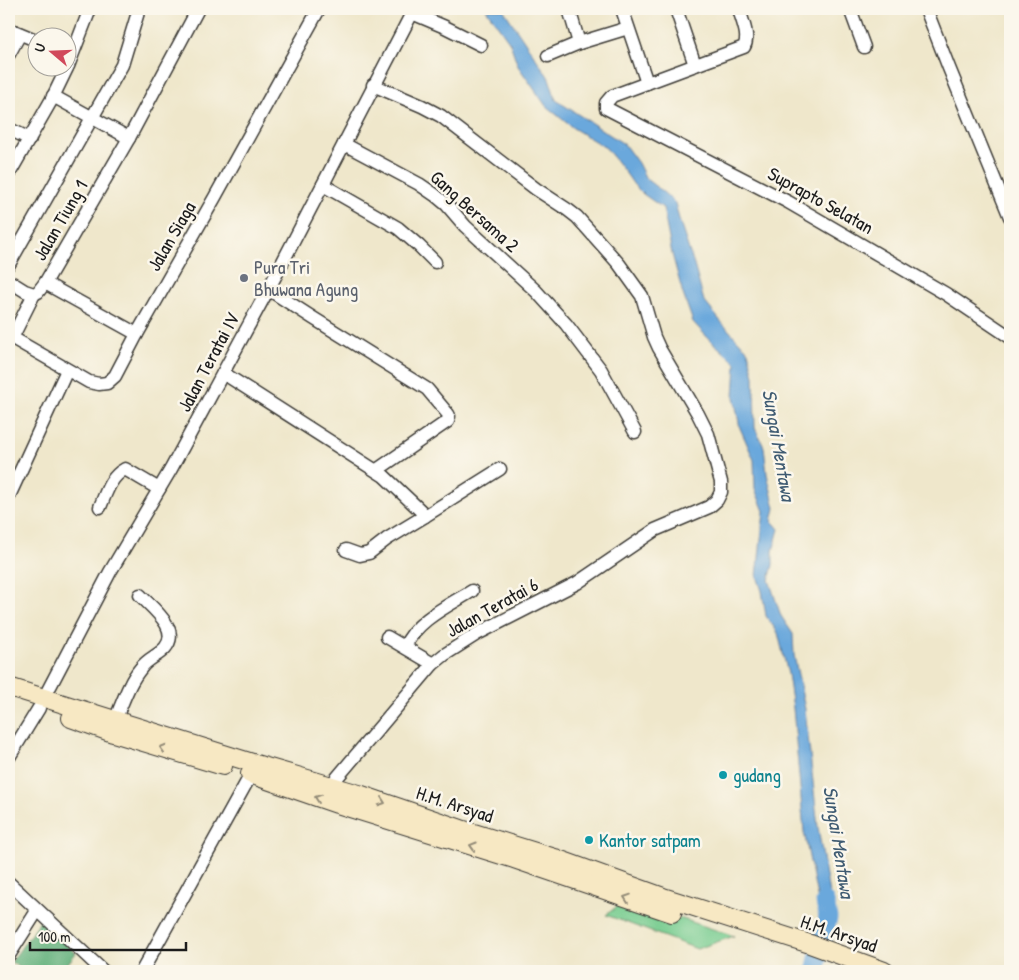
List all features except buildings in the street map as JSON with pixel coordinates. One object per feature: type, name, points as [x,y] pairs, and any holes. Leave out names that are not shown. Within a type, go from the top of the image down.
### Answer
[{"type":"street","points":[[78,37],[90,9]]},
{"type":"street","points":[[9,264],[122,65],[139,9]]},
{"type":"street","name":"Jalan Tiung 1","points":[[10,337],[34,294],[45,283],[129,138],[198,9]]},
{"type":"street","name":"Jalan Siaga","points":[[10,337],[89,382],[107,383],[115,376],[319,9]]},
{"type":"street","points":[[569,9],[579,43]]},
{"type":"street","points":[[622,9],[647,83],[744,47],[746,35],[739,9]]},
{"type":"street","points":[[676,9],[695,65]]},
{"type":"street","points":[[850,9],[864,47]]},
{"type":"street","points":[[926,9],[1010,217]]},
{"type":"street","points":[[411,11],[481,45]]},
{"type":"street","name":"Jalan Teratai IV","points":[[9,757],[42,703],[110,572],[159,489],[223,373],[323,185],[411,11]]},
{"type":"street","points":[[548,56],[579,43],[628,28]]},
{"type":"street","points":[[9,54],[14,31],[28,37]]},
{"type":"street","points":[[9,174],[30,139],[61,78]]},
{"type":"street","name":"Suprapto Selatan","points":[[647,83],[612,96],[607,100],[606,108],[788,202],[946,294],[1010,337]]},
{"type":"street","name":"Jalan Teratai 6","points":[[330,786],[433,664],[444,655],[477,634],[576,583],[655,530],[709,507],[721,496],[721,482],[708,434],[659,348],[642,296],[619,264],[568,210],[536,189],[441,116],[373,85]]},
{"type":"street","points":[[53,96],[129,138]]},
{"type":"street","points":[[9,129],[30,139]]},
{"type":"street","name":"Gang Bersama 2","points":[[344,144],[419,184],[435,195],[447,205],[465,226],[526,281],[566,324],[601,370],[635,432]]},
{"type":"street","points":[[323,185],[398,228],[435,262]]},
{"type":"street","points":[[9,281],[34,294]]},
{"type":"street","points":[[45,283],[137,334]]},
{"type":"street","points":[[268,289],[427,389],[448,414],[448,421],[377,470]]},
{"type":"street","points":[[9,496],[67,370]]},
{"type":"street","points":[[223,373],[377,470],[425,516]]},
{"type":"street","points":[[100,507],[111,481],[119,472],[125,469],[159,489]]},
{"type":"street","points":[[346,550],[360,555],[369,553],[387,539],[500,470]]},
{"type":"street","points":[[405,648],[409,638],[429,618],[472,591]]},
{"type":"street","points":[[115,720],[133,678],[149,659],[165,648],[171,636],[168,625],[140,596]]},
{"type":"street","points":[[387,637],[433,664]]},
{"type":"street","name":"H.M. Arsyad","points":[[9,687],[113,733],[359,794],[461,829],[555,858],[830,958],[884,971]]},
{"type":"street","name":"H.M. Arsyad","points":[[9,698],[42,703],[115,720],[254,769],[337,804],[514,859],[639,902],[808,950]]},
{"type":"street","points":[[142,971],[254,769]]},
{"type":"street","points":[[9,883],[103,971]]},
{"type":"street","points":[[9,955],[37,911]]},
{"type":"street","name":"H.M. Arsyad","points":[[830,958],[852,971]]},
{"type":"green space","points":[[625,900],[734,936],[697,949],[606,915]]},
{"type":"green space","points":[[41,920],[76,953],[62,971],[24,971],[11,962]]},
{"type":"water","name":"Sungai Mentawa","points":[[486,9],[503,9],[549,78],[556,100],[624,144],[638,163],[646,179],[675,203],[704,301],[748,351],[754,376],[755,428],[764,447],[767,474],[775,508],[772,521],[779,529],[773,551],[773,565],[769,580],[781,616],[793,634],[794,655],[805,709],[818,827],[835,930],[823,926],[804,832],[793,708],[788,674],[778,633],[766,616],[762,591],[757,576],[764,511],[755,489],[754,460],[740,428],[734,397],[736,363],[693,322],[672,254],[663,208],[634,185],[606,148],[573,128],[546,106],[518,66],[510,43]]},
{"type":"waterway","name":"Sungai Mentawa","points":[[815,971],[828,918],[825,902]]},
{"type":"place","name":"Pura Tri Bhuwana Agung","points":[[244,278]]},
{"type":"place","name":"gudang","points":[[723,775]]},
{"type":"place","name":"Kantor satpam","points":[[589,840]]}]
